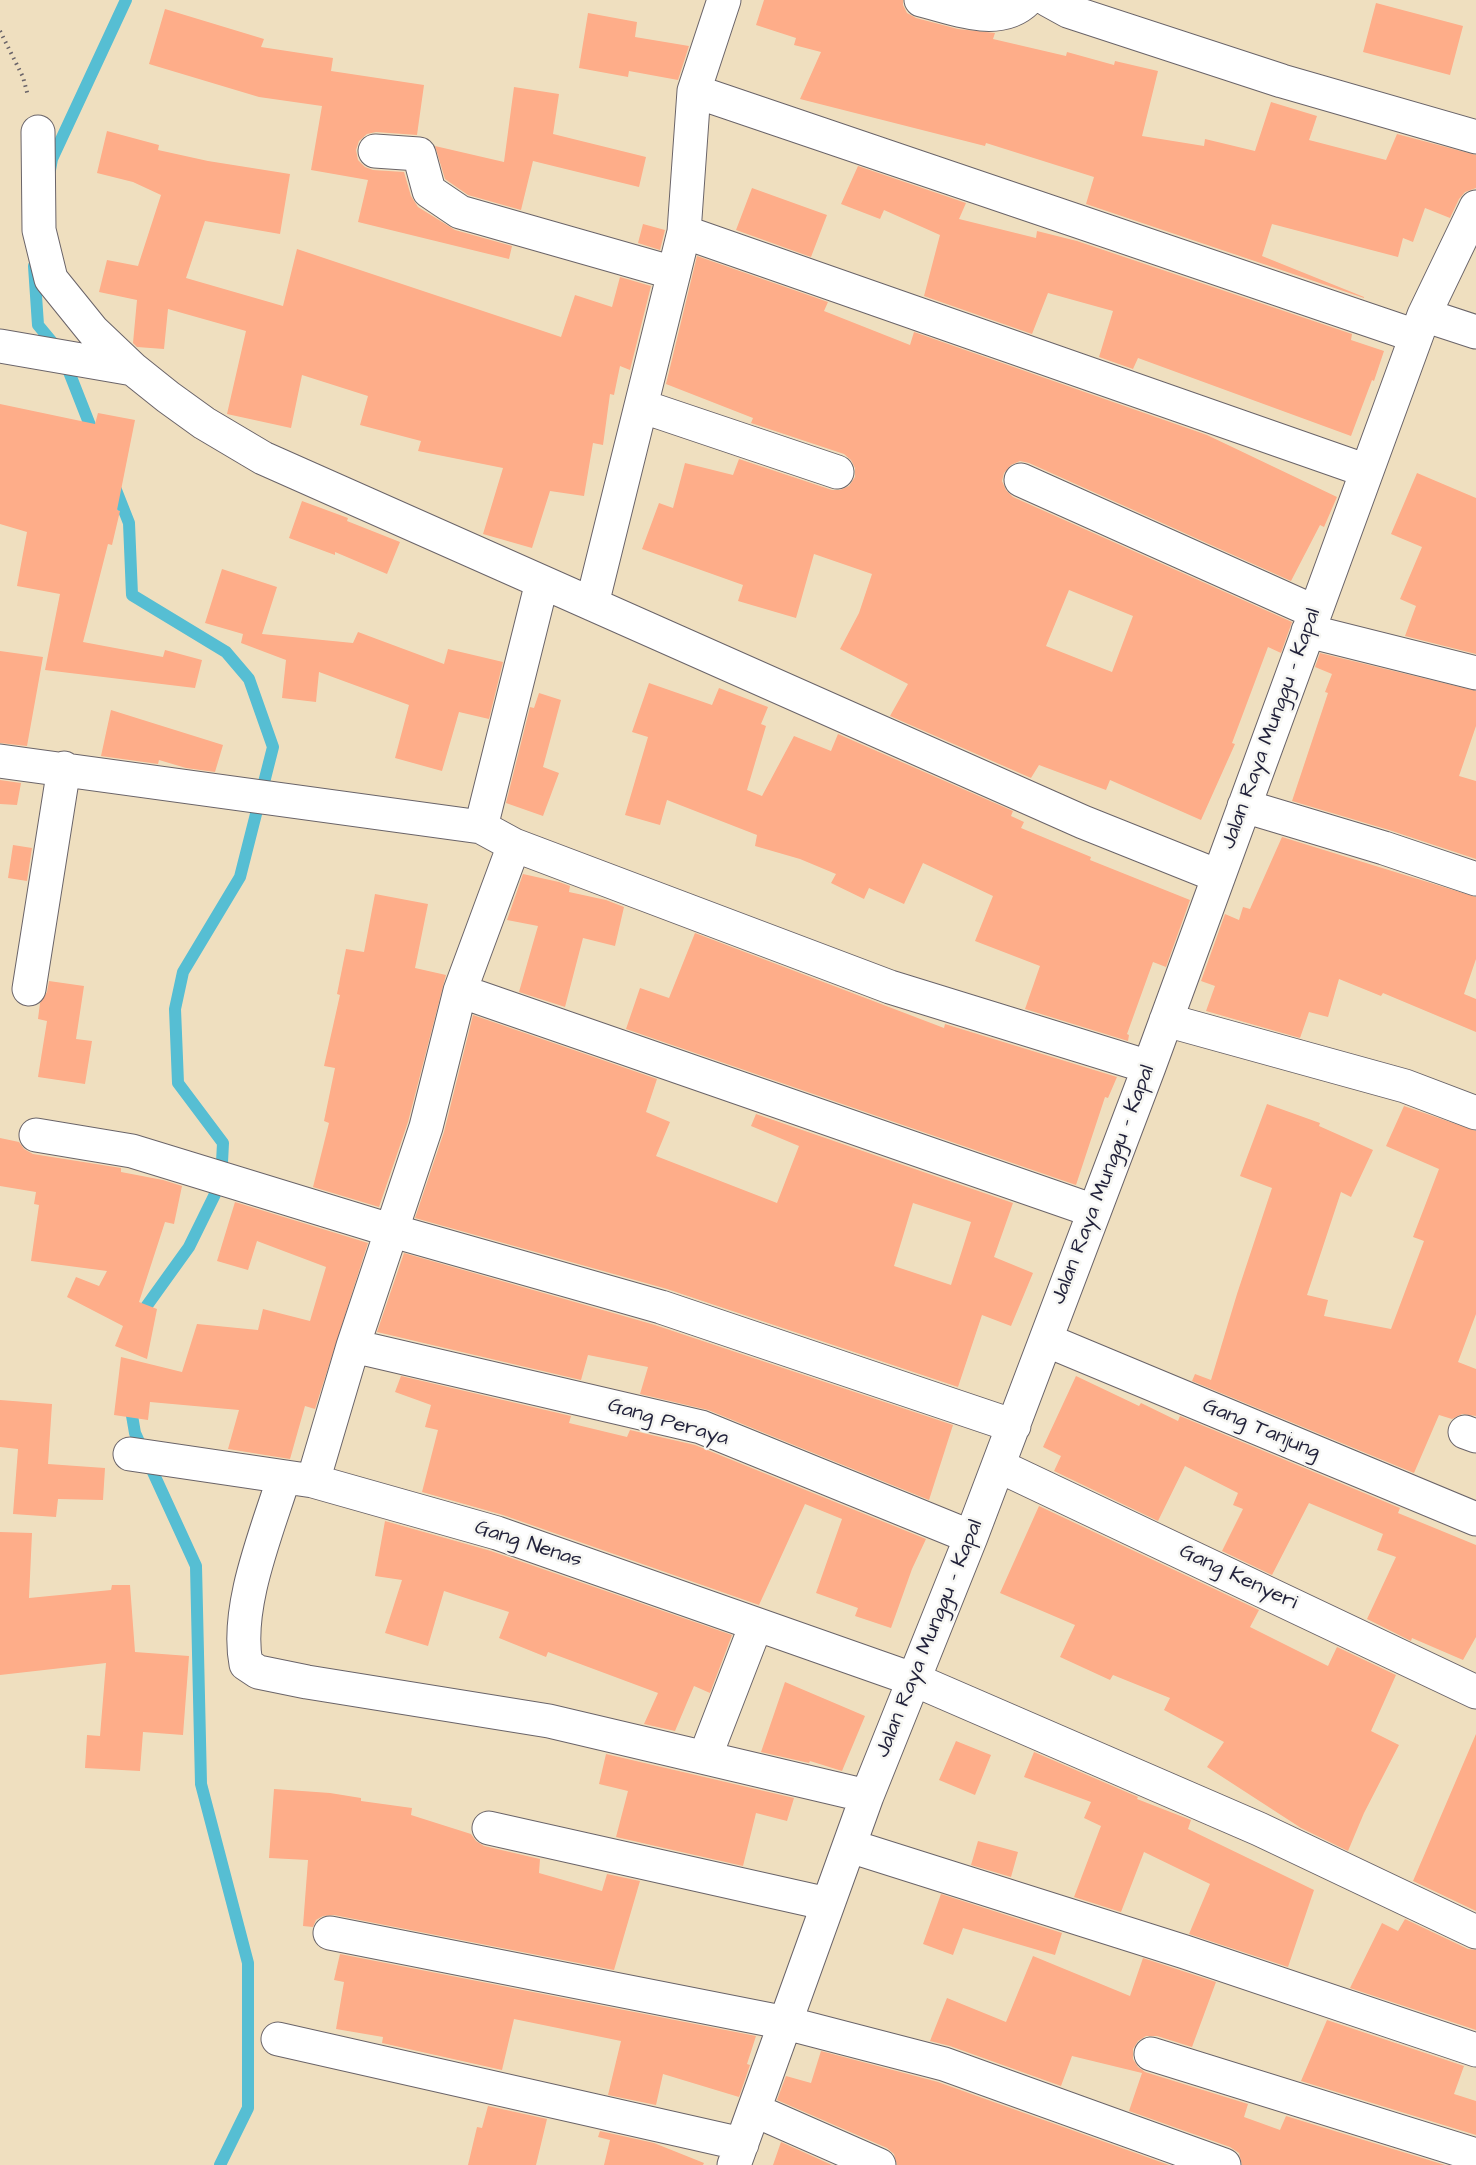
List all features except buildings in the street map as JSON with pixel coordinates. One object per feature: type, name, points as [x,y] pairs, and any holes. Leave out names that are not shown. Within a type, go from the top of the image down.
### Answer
[{"type":"street","points":[[592,604],[684,231],[694,91],[724,0]]},
{"type":"street","points":[[921,0],[989,15],[1002,14],[1018,8],[1027,0]]},
{"type":"street","points":[[1047,0],[1068,11],[1282,81],[1476,137]]},
{"type":"street","points":[[694,91],[1420,326],[1476,332]]},
{"type":"street","points":[[38,132],[39,231],[51,279],[93,331],[133,369],[204,423],[263,458],[1083,822],[1218,876]]},
{"type":"street","points":[[375,151],[419,154],[429,191],[460,212],[674,273]]},
{"type":"street","name":"Jalan Raya Munggu - Kapal","points":[[738,2154],[867,1796],[972,1537],[1149,1067],[1420,326],[1476,207]]},
{"type":"street","points":[[684,231],[1366,471]]},
{"type":"street","points":[[0,346],[133,369]]},
{"type":"street","points":[[640,406],[837,472]]},
{"type":"street","points":[[1022,480],[1311,621],[1476,673]]},
{"type":"street","points":[[481,827],[542,582]]},
{"type":"street","points":[[0,761],[481,827],[514,845],[890,987],[1149,1067]]},
{"type":"street","points":[[29,988],[64,768]]},
{"type":"street","points":[[1244,806],[1384,848],[1476,879]]},
{"type":"street","points":[[514,845],[460,991],[426,1127],[353,1346],[248,1595],[243,1648],[246,1664],[258,1672],[549,1721],[867,1796]]},
{"type":"street","points":[[460,991],[1094,1211]]},
{"type":"street","points":[[1166,1020],[1405,1086],[1476,1113]]},
{"type":"street","points":[[36,1135],[132,1151],[393,1231],[662,1307],[1014,1426]]},
{"type":"street","name":"Gang Tanjung","points":[[1046,1340],[1476,1519]]},
{"type":"street","name":"Gang Peraya","points":[[353,1346],[701,1427],[972,1537]]},
{"type":"street","name":"Gang Nenas","points":[[130,1454],[298,1479],[497,1533],[915,1680],[1259,1829],[1476,1932]]},
{"type":"street","name":"Gang Kenyeri","points":[[999,1466],[1476,1692]]},
{"type":"street","points":[[705,1757],[756,1624]]},
{"type":"street","points":[[489,1828],[828,1904]]},
{"type":"street","points":[[850,1846],[1185,1952],[1476,2050]]},
{"type":"street","points":[[330,1934],[786,2023],[944,2064],[1224,2165]]},
{"type":"street","points":[[278,2039],[738,2154]]},
{"type":"street","points":[[1151,2054],[1476,2155]]},
{"type":"street","points":[[754,2110],[879,2165]]},
{"type":"path","points":[[0,31],[23,77],[38,132]]},
{"type":"waterway","points":[[50,170],[52,159],[126,0]]},
{"type":"waterway","points":[[34,266],[38,325],[62,354],[95,438]]},
{"type":"waterway","points":[[114,485],[129,523],[132,595],[226,652],[249,679],[273,747],[240,877],[183,972],[175,1009],[178,1083],[223,1143],[221,1182],[189,1247],[138,1318]]},
{"type":"waterway","points":[[130,1404],[135,1433],[196,1566],[201,1784],[248,1963],[248,2108],[220,2165]]}]
